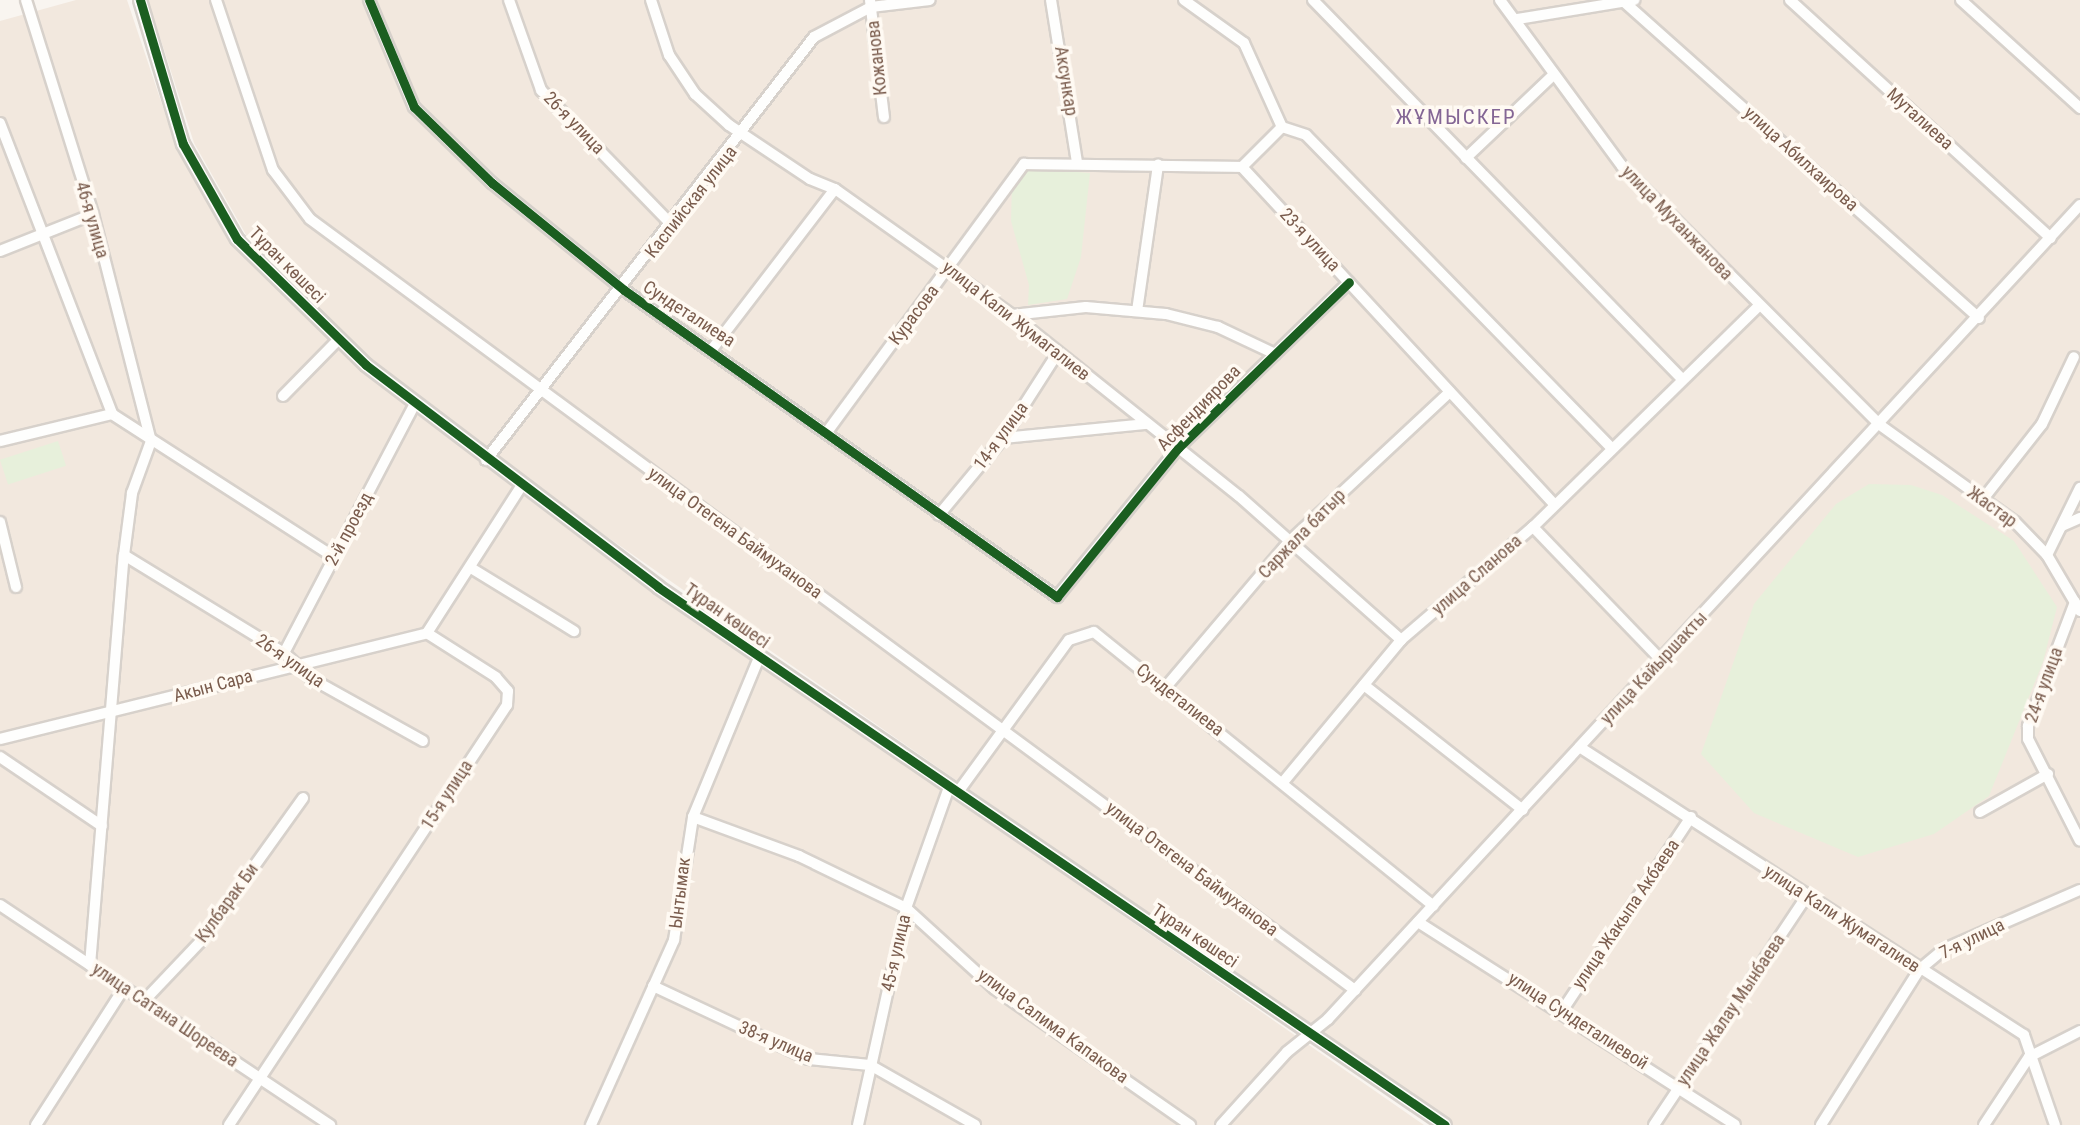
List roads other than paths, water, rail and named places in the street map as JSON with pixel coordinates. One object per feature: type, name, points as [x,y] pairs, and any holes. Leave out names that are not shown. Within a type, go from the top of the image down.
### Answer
[{"type":"street","name":"46-я улица","points":[[26,0],[93,214],[151,441]]},
{"type":"street","name":"Тұран көшесі","points":[[140,0],[183,144],[237,239],[338,340],[520,488],[759,658],[954,789],[1439,1124]]},
{"type":"street","name":"улица Отегена Баймуханова","points":[[216,0],[273,170],[290,198],[310,219],[1355,990]]},
{"type":"street","name":"Сундеталиева","points":[[369,0],[426,125],[624,290],[713,348],[1056,597]]},
{"type":"street","name":"26-я улица","points":[[509,0],[541,90],[672,225]]},
{"type":"street","name":"улица Кали Жумагалиев","points":[[650,0],[668,55],[695,94],[744,133],[810,179],[835,189],[951,268],[1012,315],[1057,354],[1178,448],[1401,640]]},
{"type":"street","name":"Каспийская улица","points":[[486,460],[624,290],[814,37],[871,4],[930,0]]},
{"type":"street","name":"Аксункар","points":[[1051,0],[1077,162]]},
{"type":"street","points":[[1184,0],[1244,43],[1283,127],[1306,135],[1611,447]]},
{"type":"street","points":[[1312,0],[1682,379]]},
{"type":"street","name":"улица Муханжанова","points":[[1500,0],[1518,19],[1551,77],[1622,166],[1758,307],[1880,425]]},
{"type":"street","name":"Муталиева","points":[[1790,0],[2051,238]]},
{"type":"street","points":[[1961,0],[2080,108]]},
{"type":"street","points":[[1518,19],[1628,2]]},
{"type":"street","name":"улица Абилхаирова","points":[[1628,2],[1979,318]]},
{"type":"street","name":"Кожанова","points":[[871,4],[884,117]]},
{"type":"street","points":[[1466,158],[1551,77]]},
{"type":"street","points":[[0,123],[112,414],[334,557]]},
{"type":"street","points":[[1077,162],[1242,167],[1283,127]]},
{"type":"street","name":"Курасова","points":[[827,432],[951,268],[1024,164],[1077,162]]},
{"type":"street","points":[[1137,311],[1158,165]]},
{"type":"street","name":"23-я улица","points":[[1242,167],[1554,504]]},
{"type":"street","points":[[713,348],[835,189]]},
{"type":"street","name":"улица Кайыршакты","points":[[1221,1125],[1309,1033],[1355,990],[1581,748],[2080,205]]},
{"type":"street","points":[[0,251],[41,231],[93,214]]},
{"type":"street","name":"Асфендиярова","points":[[1056,597],[1178,448],[1349,282]]},
{"type":"street","points":[[1012,315],[1086,307],[1137,311],[1218,327],[1275,354]]},
{"type":"street","name":"улица Сланова","points":[[1284,781],[1401,640],[1533,527],[1611,447],[1758,307]]},
{"type":"street","points":[[283,396],[338,340]]},
{"type":"street","name":"14-я улица","points":[[939,514],[1003,438],[1057,354]]},
{"type":"street","points":[[1983,499],[2042,424],[2074,357]]},
{"type":"street","name":"Саржала батыр","points":[[1165,688],[1289,542],[1450,392]]},
{"type":"street","name":"2-й проезд","points":[[284,653],[415,404]]},
{"type":"street","points":[[0,441],[112,414]]},
{"type":"street","points":[[1003,438],[1147,424]]},
{"type":"street","name":"Жастар","points":[[1880,425],[1983,499],[2047,555],[2077,607]]},
{"type":"street","points":[[90,965],[124,555],[132,493],[151,441]]},
{"type":"street","points":[[427,633],[520,488]]},
{"type":"street","points":[[2047,555],[2080,488]]},
{"type":"street","points":[[2062,526],[2080,518]]},
{"type":"street","points":[[0,522],[16,587]]},
{"type":"street","points":[[1533,527],[1661,660]]},
{"type":"street","name":"26-я улица","points":[[124,555],[284,653],[294,665],[423,741]]},
{"type":"street","points":[[471,568],[574,631]]},
{"type":"street","name":"24-я улица","points":[[2077,607],[2028,726],[2080,841]]},
{"type":"street","name":"Сундеталиева","points":[[954,789],[1079,632],[1094,632],[1284,781],[1433,906]]},
{"type":"street","name":"Акын Сара","points":[[0,739],[427,633]]},
{"type":"street","name":"15-я улица","points":[[229,1125],[507,705],[508,691],[496,677],[427,633]]},
{"type":"street","name":"Ынтымак","points":[[591,1125],[653,986],[681,912],[693,817],[759,658]]},
{"type":"street","points":[[1364,685],[1523,810]]},
{"type":"street","name":"улица Кали Жумагалиев","points":[[1581,748],[1691,817],[1919,970],[2024,1035],[2029,1057],[2055,1125]]},
{"type":"street","points":[[0,757],[102,826]]},
{"type":"street","points":[[1980,812],[2048,774]]},
{"type":"street","name":"45-я улица","points":[[858,1125],[906,908],[954,789]]},
{"type":"street","name":"Кулбарак Би","points":[[144,1001],[200,942],[303,798]]},
{"type":"street","name":"улица Салима Капакова","points":[[693,817],[799,856],[906,908],[995,989],[1190,1125]]},
{"type":"street","name":"улица Жакыпа Акбаева","points":[[1562,1011],[1691,817]]},
{"type":"street","name":"7-я улица","points":[[1821,1125],[1919,970],[1944,949],[2080,890]]},
{"type":"street","name":"улица Жалау Мынбаева","points":[[1654,1125],[1807,896]]},
{"type":"street","name":"улица Сатана Шореева","points":[[0,905],[330,1125]]},
{"type":"street","name":"улица Сундеталиевой","points":[[1418,922],[1562,1011],[1735,1125]]},
{"type":"street","name":"38-я улица","points":[[653,986],[809,1059],[870,1065],[975,1125]]},
{"type":"street","points":[[36,1125],[124,988]]},
{"type":"street","points":[[1984,1125],[2029,1057],[2080,1031]]},
{"type":"district","name":"ЖҰМЫСКЕР","points":[[1456,117]]}]
